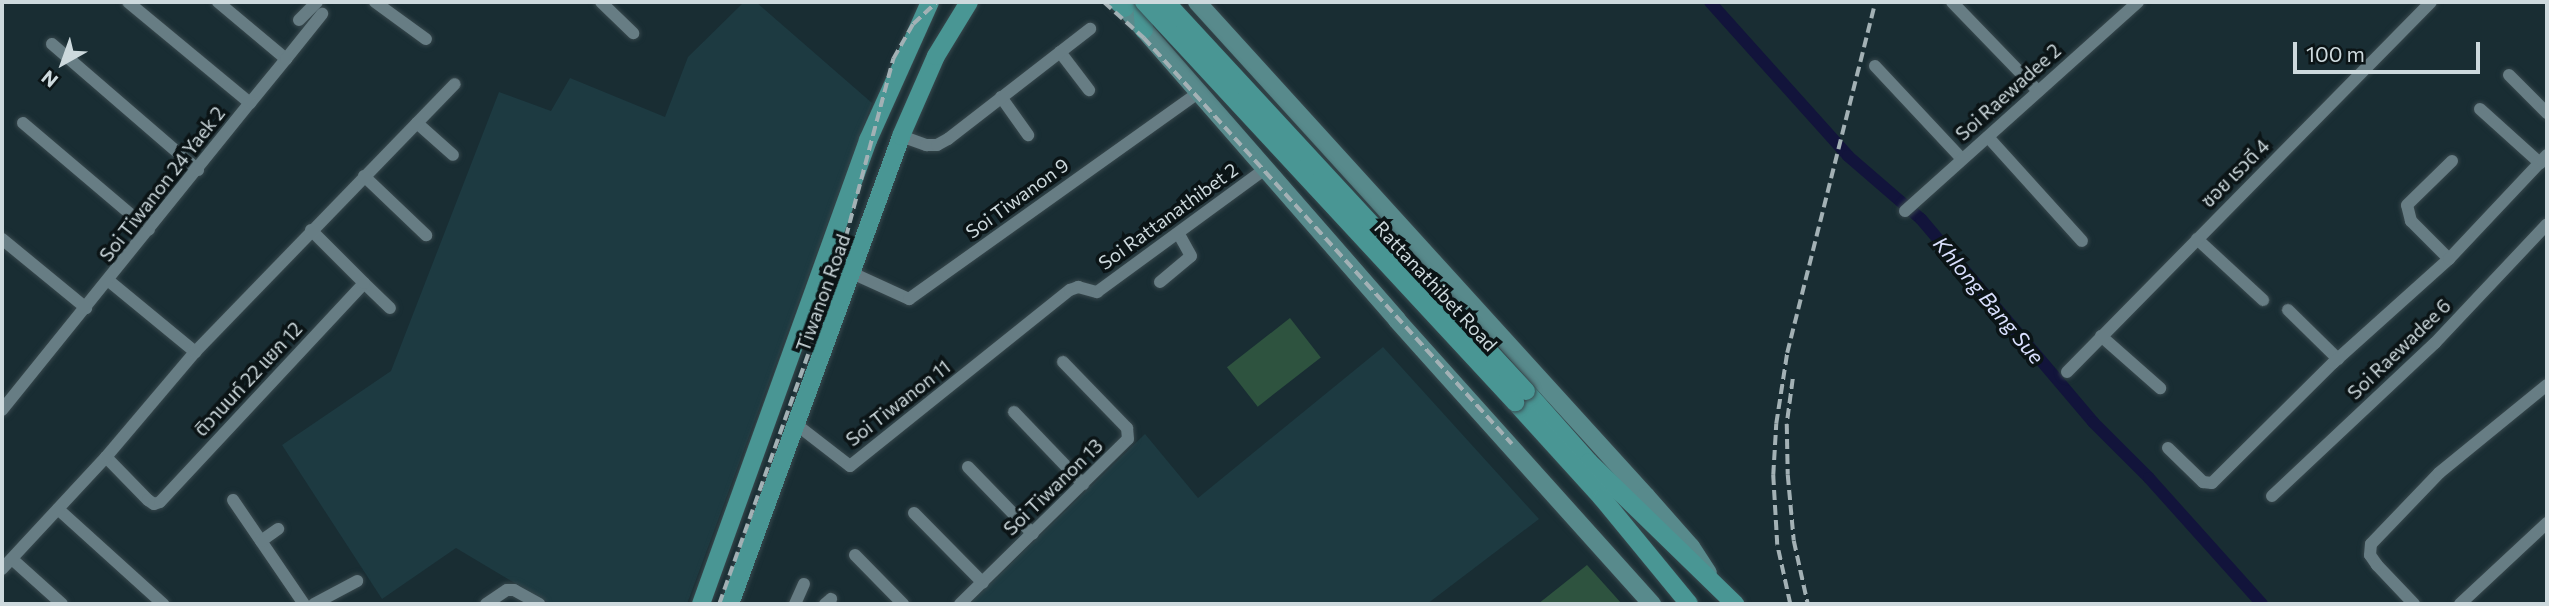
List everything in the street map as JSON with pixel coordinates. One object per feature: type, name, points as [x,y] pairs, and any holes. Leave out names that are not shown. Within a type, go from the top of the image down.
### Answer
[{"type":"main road","name":"Tiwanon Road","points":[[730,604],[901,136],[936,56],[969,2]]},
{"type":"main road","name":"Rattanathibet Road","points":[[1166,2],[1520,397],[1689,604]]},
{"type":"main road","name":"Rattanathibet Road","points":[[1197,2],[1691,547],[1714,582]]},
{"type":"main road","name":"Rattanathibet Road","points":[[1130,3],[1520,397],[1735,604]]},
{"type":"main road","name":"Rattanathibet Road","points":[[1130,3],[1144,30],[1652,604]]},
{"type":"main road","name":"Tiwanon Road","points":[[701,604],[868,140],[926,4]]},
{"type":"main road","points":[[1197,90],[1189,68],[1196,48],[1215,39],[1242,50]]},
{"type":"main road","points":[[800,330],[828,341]]},
{"type":"street","name":"Soi Tiwanon 24 Yaek 2","points":[[2,410],[109,281],[250,103],[128,2]]},
{"type":"street","points":[[218,2],[286,60]]},
{"type":"street","points":[[375,2],[426,39]]},
{"type":"street","points":[[601,2],[634,33]]},
{"type":"street","points":[[1952,2],[2038,91]]},
{"type":"street","name":"Soi Raewadee 2","points":[[1905,211],[2138,2]]},
{"type":"street","name":"ซอย เรวดี 4","points":[[2067,372],[2431,2]]},
{"type":"street","points":[[250,103],[286,60],[319,8]]},
{"type":"street","points":[[299,20],[319,8]]},
{"type":"street","points":[[901,136],[926,145],[937,145],[1090,29]]},
{"type":"street","points":[[52,44],[198,170]]},
{"type":"street","points":[[1060,52],[1089,90]]},
{"type":"street","points":[[1875,66],[1962,159]]},
{"type":"street","points":[[2509,75],[2547,113]]},
{"type":"street","points":[[2,569],[106,457],[195,352],[456,84]]},
{"type":"street","name":"Soi Tiwanon 9","points":[[852,273],[909,299],[1197,90]]},
{"type":"street","points":[[1001,97],[1028,135]]},
{"type":"street","points":[[2168,448],[2203,482],[2212,483],[2338,359],[2449,259],[2543,159],[2480,109]]},
{"type":"street","points":[[23,123],[149,230]]},
{"type":"street","points":[[418,123],[453,155]]},
{"type":"street","points":[[1987,137],[2082,241]]},
{"type":"street","points":[[2449,259],[2411,221],[2407,205],[2452,162]]},
{"type":"street","name":"Soi Rattanathibet 2","points":[[1023,328],[1075,288],[1097,292],[1265,169]]},
{"type":"street","points":[[364,176],[426,235]]},
{"type":"street","name":"Soi Raewadee 6","points":[[2272,496],[2435,343],[2547,224]]},
{"type":"street","points":[[311,230],[390,308]]},
{"type":"street","points":[[1160,282],[1191,256],[1178,233]]},
{"type":"street","points":[[2,239],[86,308]]},
{"type":"street","points":[[2197,239],[2263,300]]},
{"type":"street","points":[[109,281],[195,352]]},
{"type":"street","name":"ติวานนท์ 22 แยก 12","points":[[106,457],[148,500],[154,504],[160,502],[364,283]]},
{"type":"street","points":[[2288,310],[2338,359]]},
{"type":"street","name":"Soi Tiwanon 11","points":[[797,425],[850,466],[1023,328]]},
{"type":"street","points":[[2101,337],[2160,388]]},
{"type":"street","name":"Soi Tiwanon 13","points":[[960,604],[1125,443],[1127,428],[1063,362]]},
{"type":"street","points":[[2414,604],[2377,565],[2370,555],[2371,544],[2439,473],[2547,385]]},
{"type":"street","points":[[1014,412],[1083,484]]},
{"type":"street","points":[[968,467],[1033,534]]},
{"type":"street","points":[[233,500],[304,604]]},
{"type":"street","points":[[58,509],[163,604]]},
{"type":"street","points":[[914,513],[983,583]]},
{"type":"street","points":[[2460,604],[2547,523]]},
{"type":"street","points":[[261,541],[278,529]]},
{"type":"street","points":[[855,555],[902,604]]},
{"type":"street","points":[[12,558],[62,604]]},
{"type":"street","points":[[314,604],[357,581]]},
{"type":"street","points":[[795,604],[804,584]]},
{"type":"street","points":[[486,604],[507,590],[514,590],[540,604]]},
{"type":"shaded area","points":[[744,2],[756,2],[872,103],[687,604],[550,604],[456,548],[382,599],[282,445],[391,371],[499,92],[551,111],[570,78],[665,117],[688,57]]},
{"type":"shaded area","points":[[1383,347],[1539,519],[1427,604],[969,604],[1145,434],[1198,498]]},
{"type":"green space","points":[[1290,318],[1321,357],[1258,407],[1227,367]]},
{"type":"green space","points":[[1587,565],[1622,604],[1538,604]]},
{"type":"waterway","name":"Khlong Bang Sue","points":[[1710,2],[1848,156],[1921,219],[2093,422],[2149,478],[2262,604]]},
{"type":"railway","points":[[719,604],[834,281],[893,59],[913,24],[937,2]]},
{"type":"railway","points":[[1104,2],[1144,38],[1512,444]]},
{"type":"railway","points":[[1790,604],[1777,545],[1773,475],[1776,424],[1787,353],[1875,2]]},
{"type":"railway","points":[[1793,379],[1787,424],[1788,475],[1794,541],[1808,604]]}]
